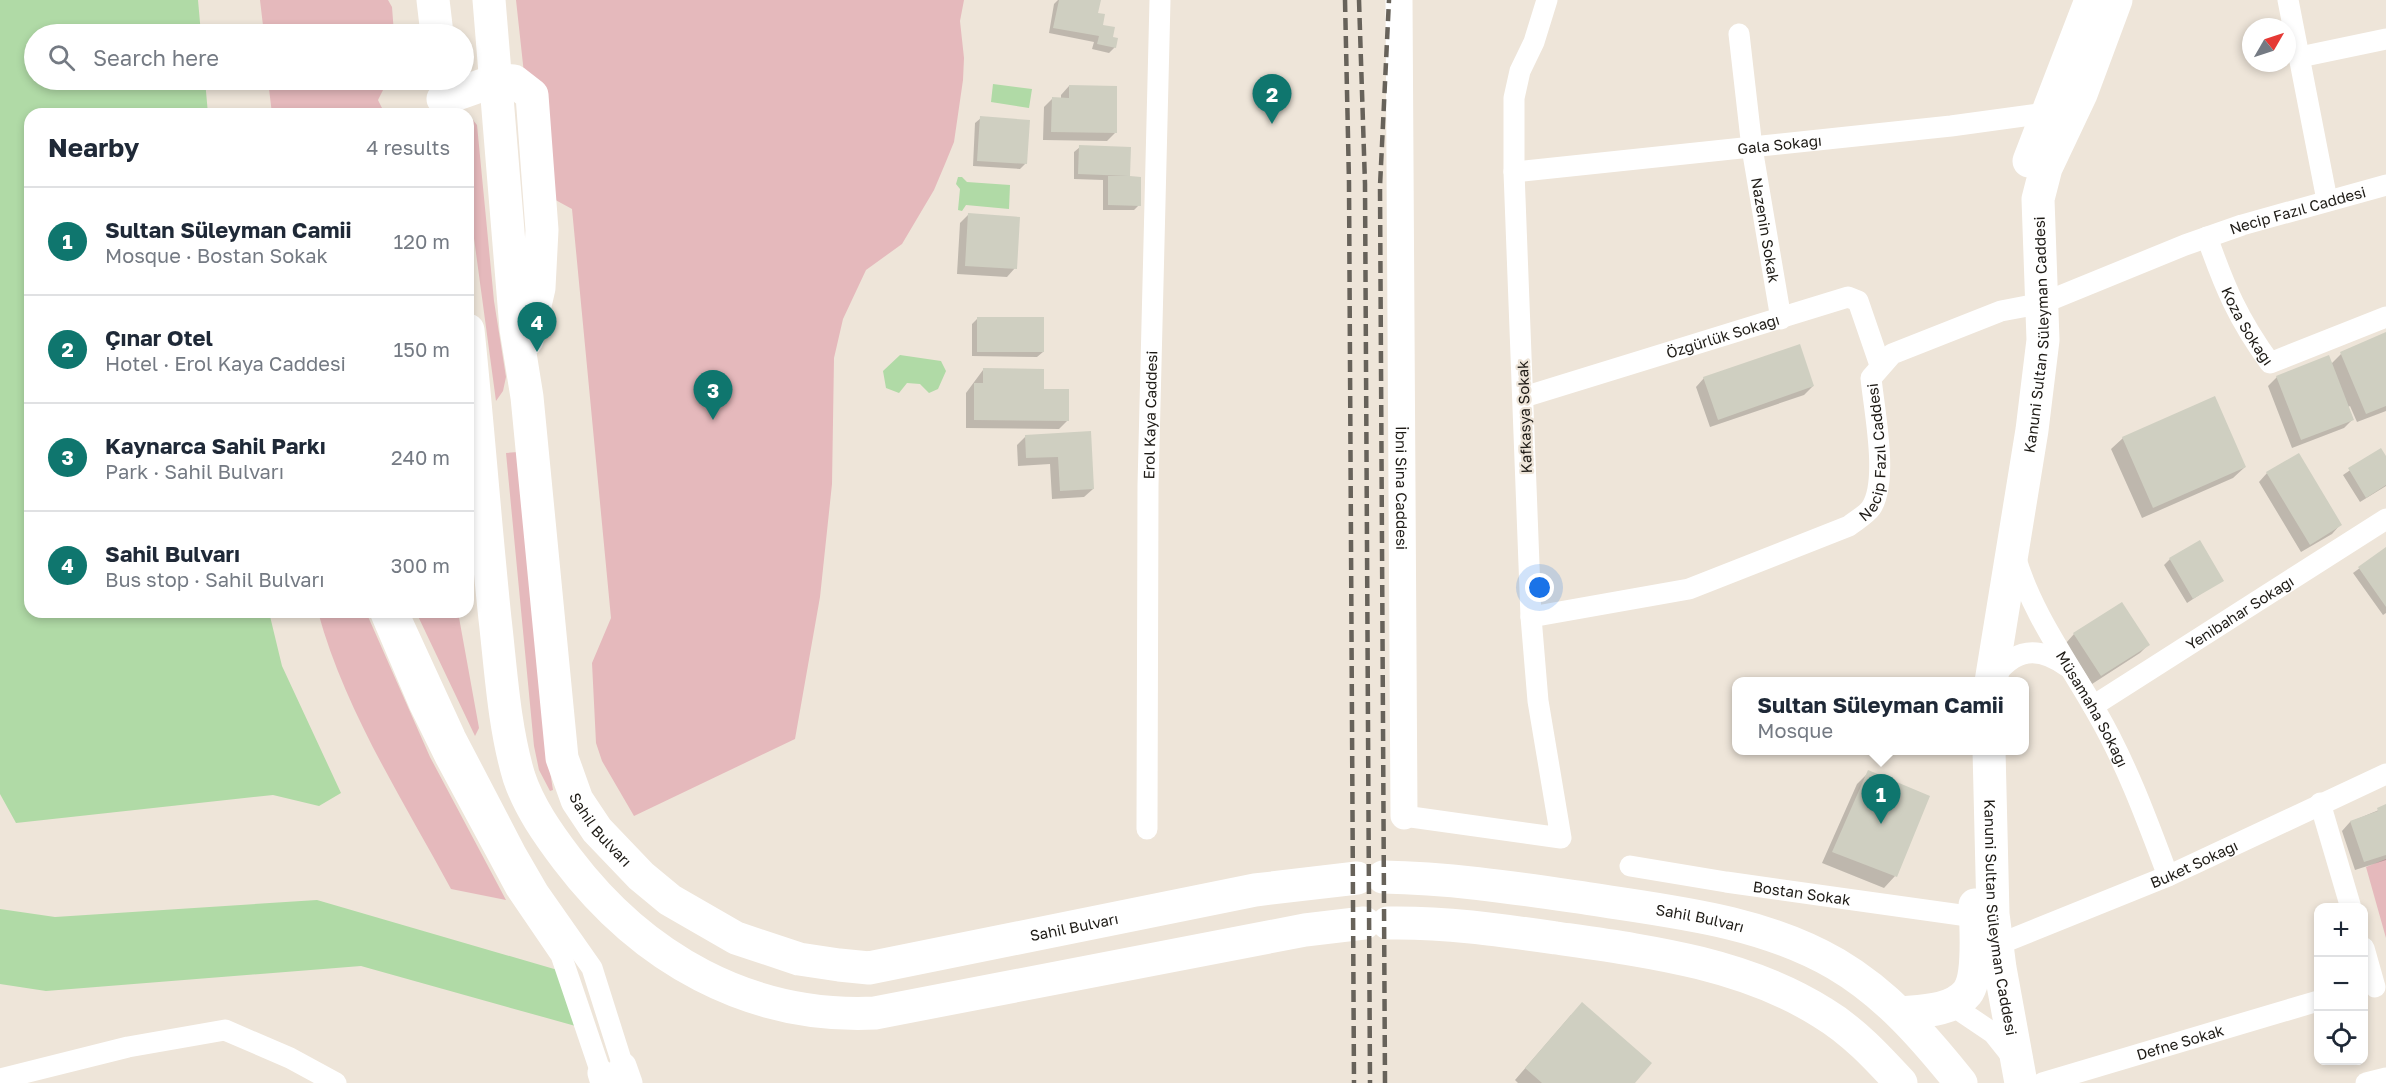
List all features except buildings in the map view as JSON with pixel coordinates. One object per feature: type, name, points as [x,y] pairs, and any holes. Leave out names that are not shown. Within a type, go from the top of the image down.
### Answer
[{"type":"main road","points":[[433,0],[436,24]]},
{"type":"main road","points":[[474,87],[497,80],[489,0]]},
{"type":"main road","name":"Kanuni Sultan Süleyman Caddesi","points":[[1992,677],[2032,430],[2043,340],[2034,306],[2020,208],[2024,176],[2046,113],[2074,49],[2091,0]]},
{"type":"main road","name":"Kanuni Sultan Süleyman Caddesi","points":[[1972,677],[1985,570],[2034,306],[2038,199],[2046,168],[2081,94],[2116,0]]},
{"type":"main road","name":"Sahil Bulvarı","points":[[497,80],[514,81],[532,96],[537,143],[542,230],[539,288],[522,366],[528,407],[562,758],[577,800],[597,830],[616,852],[670,900],[701,920],[769,951],[799,959],[869,968],[1255,890],[1370,877],[1427,878],[1527,890],[1717,920],[1763,932],[1804,947],[1838,965],[1901,1013],[1960,1083]]},
{"type":"main road","points":[[443,97],[465,90]]},
{"type":"main road","points":[[474,433],[507,421],[528,407]]},
{"type":"main road","points":[[474,441],[513,755],[530,804],[579,875],[614,910],[662,950],[693,972],[726,988],[780,1006],[845,1014],[875,1013],[1305,930],[1376,923],[1466,926],[1626,948],[1718,968],[1760,981],[1824,1013],[1864,1044],[1900,1083]]},
{"type":"main road","points":[[474,514],[487,541]]},
{"type":"main road","name":"Kanuni Sultan Süleyman Caddesi","points":[[1950,1004],[1967,992],[1973,975],[1975,917],[1968,755]]},
{"type":"main road","name":"Kanuni Sultan Süleyman Caddesi","points":[[1989,755],[1993,914],[1997,945],[2028,1077]]},
{"type":"main road","points":[[1901,1013],[1936,1009],[1950,1004]]},
{"type":"street","name":"Erol Kaya Caddesi","points":[[1147,829],[1148,486],[1160,0]]},
{"type":"street","name":"İbni Sina Caddesi","points":[[1399,0],[1404,816],[1561,838]]},
{"type":"street","name":"Kafkasya Sokak","points":[[1546,0],[1534,42],[1520,71],[1514,98],[1514,172],[1531,617],[1538,701],[1561,838]]},
{"type":"street","points":[[2288,0],[2327,200]]},
{"type":"street","name":"Nazenin Sokak","points":[[1739,34],[1752,148],[1781,319]]},
{"type":"street","points":[[2300,57],[2386,39]]},
{"type":"street","name":"Gala Sokağı","points":[[1514,172],[1951,126],[2046,113]]},
{"type":"street","name":"Necip Fazıl Caddesi","points":[[1531,617],[1689,589],[1849,526],[1870,509],[1877,494],[1879,464],[1871,378],[1892,354],[2001,312],[2034,306],[2207,237],[2327,200],[2386,185]]},
{"type":"street","name":"Koza Sokağı","points":[[2207,237],[2227,295],[2251,337],[2270,363],[2386,317]]},
{"type":"street","name":"Özgürlük Sokağı","points":[[1524,397],[1848,297],[1858,301],[1880,365]]},
{"type":"street","name":"Yenibahar Sokağı","points":[[2093,706],[2386,519]]},
{"type":"street","name":"Müsamaha Sokağı","points":[[2013,546],[2033,606],[2093,706],[2127,769],[2168,876]]},
{"type":"street","points":[[382,618],[418,704],[446,759],[516,890],[561,955],[573,987],[614,1076]]},
{"type":"street","points":[[401,618],[455,736],[516,853],[538,891],[585,956],[596,981],[614,1076]]},
{"type":"street","points":[[1994,677],[2004,663],[2019,654],[2036,652],[2055,658],[2071,670]]},
{"type":"street","name":"Buket Sokağı","points":[[1997,945],[2168,876],[2386,774]]},
{"type":"street","points":[[2320,803],[2350,903]]},
{"type":"street","name":"Bostan Sokak","points":[[1630,866],[1975,917]]},
{"type":"street","points":[[2367,957],[2375,987]]},
{"type":"street","name":"Defne Sokak","points":[[2028,1077],[2314,1002]]},
{"type":"street","points":[[1950,1004],[1993,1033],[2028,1077]]},
{"type":"street","points":[[0,1079],[128,1047],[225,1030],[290,1058],[336,1083]]},
{"type":"street","points":[[2366,1083],[2386,1078]]},
{"type":"shaded area","points":[[0,0],[198,0],[200,24],[24,24],[24,90],[206,90],[207,108],[24,108],[24,618],[270,618],[282,666],[341,793],[319,806],[273,795],[16,823],[0,794]]},
{"type":"shaded area","points":[[260,0],[388,0],[392,7],[393,24],[263,24]]},
{"type":"shaded area","points":[[516,0],[964,0],[960,21],[964,58],[963,80],[954,142],[934,190],[902,244],[866,270],[843,319],[834,358],[832,484],[820,597],[795,739],[634,816],[602,761],[596,743],[592,663],[611,618],[572,209],[550,197],[527,101]]},
{"type":"shaded area","points":[[993,84],[1032,89],[1029,108],[991,102]]},
{"type":"shaded area","points":[[269,90],[383,90],[378,100],[382,108],[271,108]]},
{"type":"shaded area","points":[[474,121],[477,125],[494,301],[506,377],[503,391],[496,401],[474,238]]},
{"type":"shaded area","points":[[958,177],[962,177],[967,182],[1010,185],[1009,209],[966,205],[962,211],[958,210],[960,189],[956,184]]},
{"type":"shaded area","points":[[900,355],[941,361],[946,371],[938,389],[929,393],[920,384],[907,383],[899,393],[886,388],[883,371]]},
{"type":"shaded area","points":[[518,452],[544,733],[553,790],[550,791],[539,770],[534,746],[506,453]]},
{"type":"shaded area","points":[[320,618],[369,618],[430,757],[506,900],[451,889],[359,720],[329,649]]},
{"type":"shaded area","points":[[419,618],[459,618],[479,728],[475,736]]},
{"type":"shaded area","points":[[2386,859],[2386,938],[2366,867]]},
{"type":"shaded area","points":[[317,900],[561,971],[579,1027],[361,966],[46,991],[0,984],[0,909],[55,917]]},
{"type":"railway","points":[[1345,0],[1349,182],[1354,1083]]},
{"type":"railway","points":[[1359,0],[1365,184],[1370,1083]]},
{"type":"railway","points":[[1385,1083],[1380,186],[1389,0]]},
{"type":"place","name":"Çınar Otel","points":[[1272,124]]},
{"type":"place","name":"Sahil Bulvarı","points":[[537,352]]},
{"type":"place","name":"Kaynarca Sahil Parkı","points":[[713,420]]},
{"type":"place","name":"Sultan Süleyman Camii","points":[[1881,824]]}]
